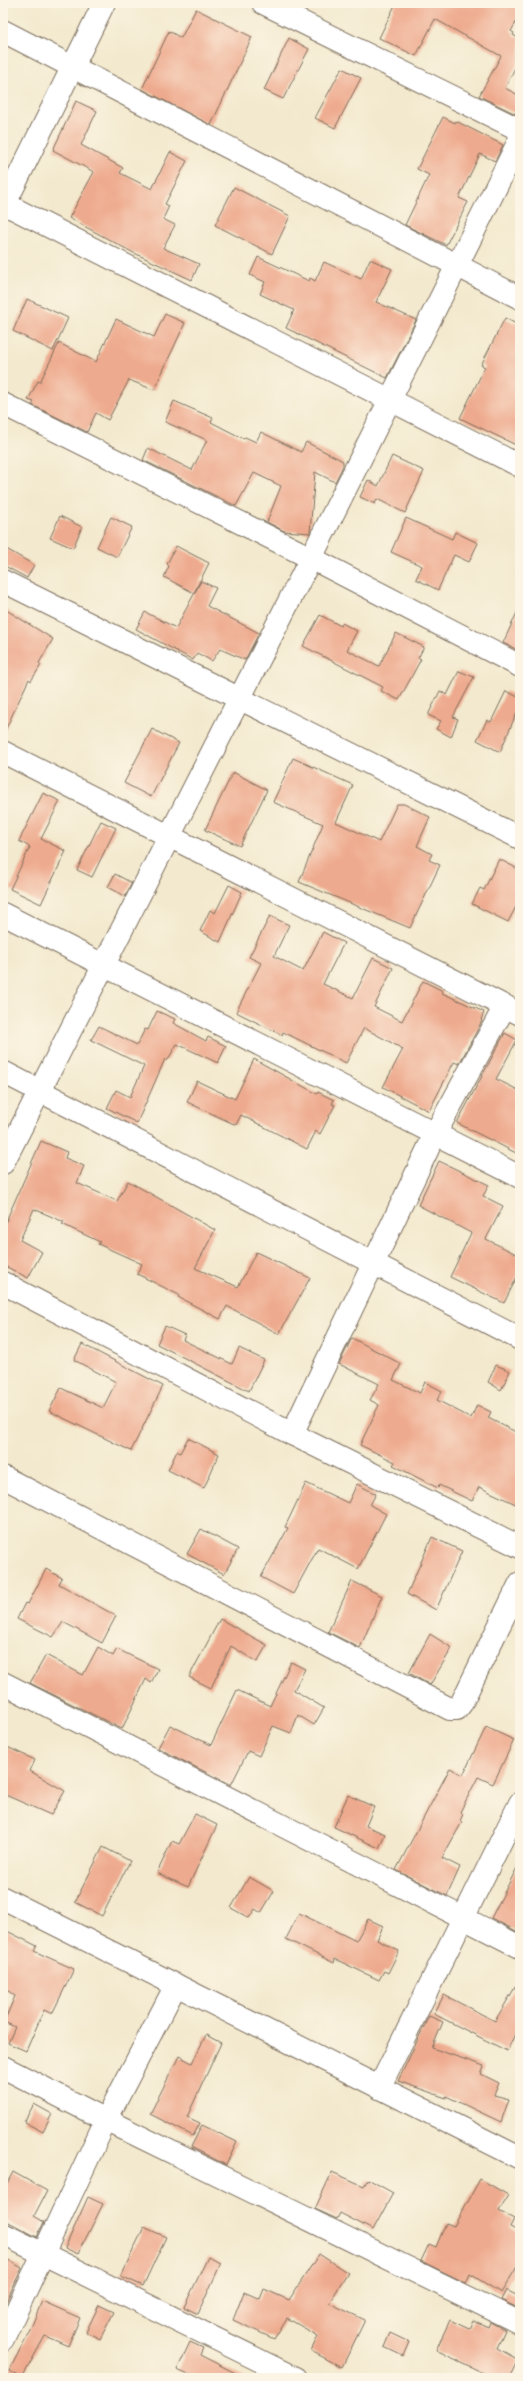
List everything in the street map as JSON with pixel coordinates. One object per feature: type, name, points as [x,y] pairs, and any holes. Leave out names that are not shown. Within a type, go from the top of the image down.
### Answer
[{"type":"street","points":[[104,3],[4,205],[520,466]]},
{"type":"street","points":[[263,3],[520,130]]},
{"type":"street","points":[[3,30],[520,298]]},
{"type":"street","points":[[3,1163],[311,558],[520,139]]},
{"type":"street","points":[[3,404],[311,558],[520,666]]},
{"type":"street","points":[[3,581],[520,838]]},
{"type":"street","points":[[3,752],[512,1010],[435,1134],[375,1264],[292,1434]]},
{"type":"street","points":[[3,914],[520,1177]]},
{"type":"street","points":[[3,1072],[41,1090],[520,1339]]},
{"type":"street","points":[[3,1282],[292,1434],[520,1547]]},
{"type":"street","points":[[3,1477],[450,1709],[457,1709],[461,1704],[520,1583]]},
{"type":"street","points":[[3,1683],[520,1947]]},
{"type":"street","points":[[379,2088],[520,1803]]},
{"type":"street","points":[[3,1898],[520,2158]]},
{"type":"street","points":[[3,2339],[106,2120],[176,1985]]},
{"type":"street","points":[[3,2067],[106,2120],[520,2323]]},
{"type":"street","points":[[3,2234],[295,2378]]},
{"type":"building","points":[[396,3],[508,3],[520,10],[520,16],[511,31],[514,33],[513,35],[520,39],[520,58],[505,88],[520,96],[520,116],[479,96],[501,56],[435,19],[416,56],[379,38]]},
{"type":"building","points":[[196,9],[252,37],[211,125],[142,89],[169,31],[181,38]]},
{"type":"building","points":[[289,38],[309,49],[283,99],[264,90]]},
{"type":"building","points":[[342,68],[361,78],[335,128],[315,118]]},
{"type":"building","points":[[76,101],[97,111],[81,145],[123,168],[120,173],[152,189],[170,152],[187,161],[165,204],[169,206],[163,219],[175,225],[163,248],[199,264],[192,280],[132,252],[69,218],[94,172],[53,150]]},
{"type":"building","points":[[443,117],[455,123],[456,121],[503,145],[495,161],[480,154],[459,198],[468,202],[446,245],[405,225],[429,175],[417,169]]},
{"type":"building","points":[[234,187],[290,216],[272,254],[215,225]]},
{"type":"building","points":[[258,257],[309,281],[310,278],[315,281],[324,262],[361,279],[370,259],[392,269],[376,302],[416,320],[387,378],[286,328],[294,310],[260,294],[265,282],[250,275]]},
{"type":"building","points":[[27,299],[68,318],[53,351],[13,331]]},
{"type":"building","points":[[165,314],[185,323],[154,390],[129,380],[108,420],[96,413],[87,432],[32,405],[34,402],[28,400],[38,381],[40,382],[59,343],[96,362],[116,319],[154,337]]},
{"type":"building","points":[[505,318],[520,326],[520,447],[460,418],[485,367],[481,365]]},
{"type":"building","points":[[174,401],[213,418],[211,422],[244,439],[245,437],[256,442],[261,432],[301,452],[306,442],[343,461],[343,466],[335,482],[315,472],[310,533],[284,531],[267,522],[281,486],[254,473],[236,506],[143,460],[148,448],[192,470],[207,440],[165,422]]},
{"type":"building","points":[[392,456],[424,471],[405,513],[377,499],[375,504],[360,497],[368,480],[378,486]]},
{"type":"building","points":[[60,516],[82,527],[73,548],[50,538]]},
{"type":"building","points":[[111,517],[132,527],[117,557],[97,547]]},
{"type":"building","points":[[406,518],[452,539],[455,532],[478,543],[469,562],[454,555],[438,590],[416,579],[422,566],[391,552]]},
{"type":"building","points":[[176,546],[209,563],[194,593],[164,577],[169,566],[167,564]]},
{"type":"building","points":[[3,547],[34,565],[27,578],[3,565]]},
{"type":"building","points":[[201,581],[216,588],[207,606],[259,633],[245,660],[220,649],[212,661],[197,653],[193,660],[136,629],[145,612],[176,628]]},
{"type":"building","points":[[520,606],[520,651],[503,643]]},
{"type":"building","points":[[3,608],[53,639],[39,663],[41,665],[31,681],[29,679],[3,735]]},
{"type":"building","points":[[320,615],[341,626],[342,623],[357,631],[347,650],[379,666],[396,633],[424,647],[418,658],[421,659],[399,700],[381,691],[383,687],[303,646]]},
{"type":"building","points":[[459,671],[474,677],[453,717],[458,719],[451,737],[436,729],[441,721],[428,715],[440,691],[447,695]]},
{"type":"building","points":[[506,691],[520,698],[520,705],[500,752],[477,740],[487,720],[491,722]]},
{"type":"building","points":[[152,729],[179,743],[151,797],[124,783]]},
{"type":"building","points":[[293,758],[353,785],[336,822],[379,842],[397,804],[404,804],[430,817],[417,846],[432,854],[429,860],[440,865],[410,928],[299,882],[323,824],[273,802]]},
{"type":"building","points":[[233,772],[267,790],[240,846],[205,830]]},
{"type":"building","points":[[43,793],[60,801],[41,839],[66,851],[41,904],[10,889],[30,847],[19,841]]},
{"type":"building","points":[[101,821],[116,828],[92,877],[77,870]]},
{"type":"building","points":[[499,859],[520,870],[520,899],[508,922],[472,904],[480,888],[484,890]]},
{"type":"building","points":[[115,874],[132,883],[125,896],[108,887]]},
{"type":"building","points":[[229,885],[242,892],[220,942],[200,931],[210,910],[215,913]]},
{"type":"building","points":[[270,916],[289,925],[274,956],[303,971],[323,932],[344,943],[323,984],[353,998],[373,958],[393,968],[374,1007],[402,1021],[423,981],[443,991],[442,993],[484,1012],[482,1021],[459,1064],[454,1062],[429,1111],[383,1087],[403,1049],[364,1028],[346,1063],[283,1032],[282,1035],[236,1012],[261,963],[249,957]]},
{"type":"building","points":[[157,1011],[175,1019],[173,1023],[206,1041],[208,1037],[226,1046],[218,1063],[177,1044],[167,1061],[165,1059],[137,1123],[107,1108],[116,1090],[130,1097],[144,1066],[91,1040],[99,1026],[137,1045],[145,1029],[148,1030]]},
{"type":"building","points":[[505,1033],[517,1040],[496,1079],[520,1091],[520,1155],[457,1123]]},
{"type":"building","points":[[254,1059],[317,1094],[318,1092],[334,1100],[332,1104],[335,1105],[320,1134],[316,1131],[307,1149],[241,1115],[236,1125],[187,1102],[197,1081],[235,1099]]},
{"type":"building","points":[[41,1141],[67,1152],[65,1158],[84,1166],[77,1183],[117,1201],[128,1181],[215,1230],[195,1268],[238,1287],[256,1252],[310,1278],[279,1334],[227,1306],[220,1319],[178,1297],[179,1295],[137,1274],[142,1264],[98,1244],[100,1242],[62,1224],[64,1222],[34,1209],[20,1240],[42,1252],[28,1278],[3,1265],[3,1228]]},
{"type":"building","points":[[439,1161],[489,1185],[483,1196],[503,1206],[486,1239],[520,1256],[520,1271],[504,1303],[450,1277],[471,1233],[418,1205]]},
{"type":"building","points":[[165,1326],[185,1335],[183,1340],[232,1364],[239,1348],[264,1360],[249,1391],[157,1344]]},
{"type":"building","points":[[352,1338],[401,1364],[393,1380],[420,1393],[425,1382],[442,1391],[437,1400],[471,1418],[477,1405],[491,1412],[488,1418],[520,1434],[520,1506],[479,1487],[472,1501],[439,1485],[438,1488],[393,1465],[395,1462],[360,1445],[379,1405],[370,1400],[379,1384],[339,1364]]},
{"type":"building","points":[[82,1344],[163,1386],[131,1451],[49,1411],[61,1388],[103,1408],[116,1382],[74,1360]]},
{"type":"building","points":[[496,1365],[510,1371],[501,1390],[488,1382]]},
{"type":"building","points":[[188,1438],[219,1454],[204,1488],[168,1470],[177,1451],[180,1453]]},
{"type":"building","points":[[306,1483],[348,1503],[357,1484],[376,1494],[370,1505],[386,1514],[358,1569],[318,1548],[293,1594],[261,1577],[288,1528],[285,1527]]},
{"type":"building","points":[[201,1529],[238,1549],[224,1574],[187,1554]]},
{"type":"building","points":[[432,1537],[462,1551],[436,1610],[407,1594]]},
{"type":"building","points":[[46,1569],[62,1578],[59,1584],[116,1616],[102,1643],[63,1622],[53,1637],[17,1619],[25,1603],[28,1604]]},
{"type":"building","points":[[352,1581],[382,1596],[360,1648],[328,1632]]},
{"type":"building","points":[[220,1619],[267,1645],[257,1662],[231,1646],[211,1688],[189,1677]]},
{"type":"building","points":[[430,1634],[452,1648],[430,1685],[409,1673]]},
{"type":"building","points":[[98,1647],[113,1656],[117,1649],[158,1669],[151,1683],[146,1679],[122,1729],[30,1683],[46,1655],[83,1675]]},
{"type":"building","points":[[291,1662],[305,1669],[294,1690],[324,1708],[314,1725],[298,1715],[291,1733],[273,1726],[259,1756],[248,1751],[231,1785],[158,1748],[170,1725],[211,1745],[237,1690],[270,1706]]},
{"type":"building","points":[[486,1727],[514,1740],[493,1784],[478,1777],[460,1812],[463,1814],[460,1821],[462,1822],[442,1858],[460,1867],[447,1896],[396,1870],[450,1768],[463,1775]]},
{"type":"building","points":[[3,1745],[35,1760],[30,1771],[65,1791],[51,1815],[3,1794]]},
{"type":"building","points":[[348,1795],[374,1807],[366,1826],[385,1834],[379,1848],[334,1827]]},
{"type":"building","points":[[195,1814],[217,1825],[188,1887],[157,1873],[172,1841],[179,1844]]},
{"type":"building","points":[[103,1847],[130,1861],[102,1916],[75,1902]]},
{"type":"building","points":[[520,1862],[520,1933],[491,1918]]},
{"type":"building","points":[[249,1877],[274,1891],[261,1913],[255,1909],[249,1918],[231,1908]]},
{"type":"building","points":[[299,1913],[356,1941],[368,1919],[383,1926],[377,1940],[399,1951],[388,1973],[384,1971],[379,1980],[335,1959],[334,1963],[286,1939]]},
{"type":"building","points":[[3,1929],[37,1946],[34,1951],[74,1969],[52,2014],[44,2010],[26,2051],[8,2043],[15,2027],[4,2022],[15,1996],[3,1987]]},
{"type":"building","points":[[520,1979],[520,2024],[507,2051],[434,2014],[444,1995],[495,2021]]},
{"type":"building","points":[[429,2016],[443,2022],[432,2048],[484,2066],[481,2074],[499,2083],[494,2095],[509,2099],[501,2122],[446,2096],[446,2098],[398,2081]]},
{"type":"building","points":[[206,2035],[221,2043],[187,2117],[200,2123],[193,2136],[150,2114],[179,2056],[192,2063]]},
{"type":"building","points":[[34,2104],[52,2114],[43,2132],[24,2122]]},
{"type":"building","points":[[202,2125],[237,2142],[226,2165],[191,2147]]},
{"type":"building","points":[[13,2172],[47,2191],[34,2216],[44,2222],[37,2237],[3,2219],[3,2191]]},
{"type":"building","points":[[332,2172],[364,2186],[368,2179],[393,2193],[373,2230],[340,2213],[337,2219],[315,2209]]},
{"type":"building","points":[[480,2179],[508,2195],[499,2211],[514,2219],[510,2227],[520,2232],[520,2262],[501,2293],[470,2274],[466,2283],[421,2261],[429,2244],[436,2247],[446,2223],[454,2226]]},
{"type":"building","points":[[88,2197],[103,2204],[78,2254],[65,2248]]},
{"type":"building","points":[[144,2227],[166,2237],[143,2286],[121,2276]]},
{"type":"building","points":[[319,2254],[348,2273],[329,2303],[365,2320],[342,2367],[311,2351],[318,2336],[287,2318],[274,2339],[233,2320],[244,2292],[260,2299],[264,2289],[289,2300]]},
{"type":"building","points":[[3,2257],[22,2268],[3,2308]]},
{"type":"building","points":[[208,2257],[221,2263],[198,2314],[184,2307]]},
{"type":"building","points":[[506,2290],[520,2297],[520,2309],[501,2300]]},
{"type":"building","points":[[42,2301],[80,2318],[68,2346],[45,2336],[22,2378],[9,2371],[30,2330]]},
{"type":"building","points":[[99,2305],[114,2312],[100,2339],[86,2332]]},
{"type":"building","points":[[450,2320],[469,2329],[473,2320],[488,2327],[490,2322],[505,2330],[497,2348],[519,2360],[510,2378],[494,2378],[436,2350]]},
{"type":"building","points":[[390,2333],[409,2342],[403,2356],[384,2347]]},
{"type":"building","points":[[190,2342],[203,2348],[200,2355],[245,2378],[196,2378],[177,2370]]}]
